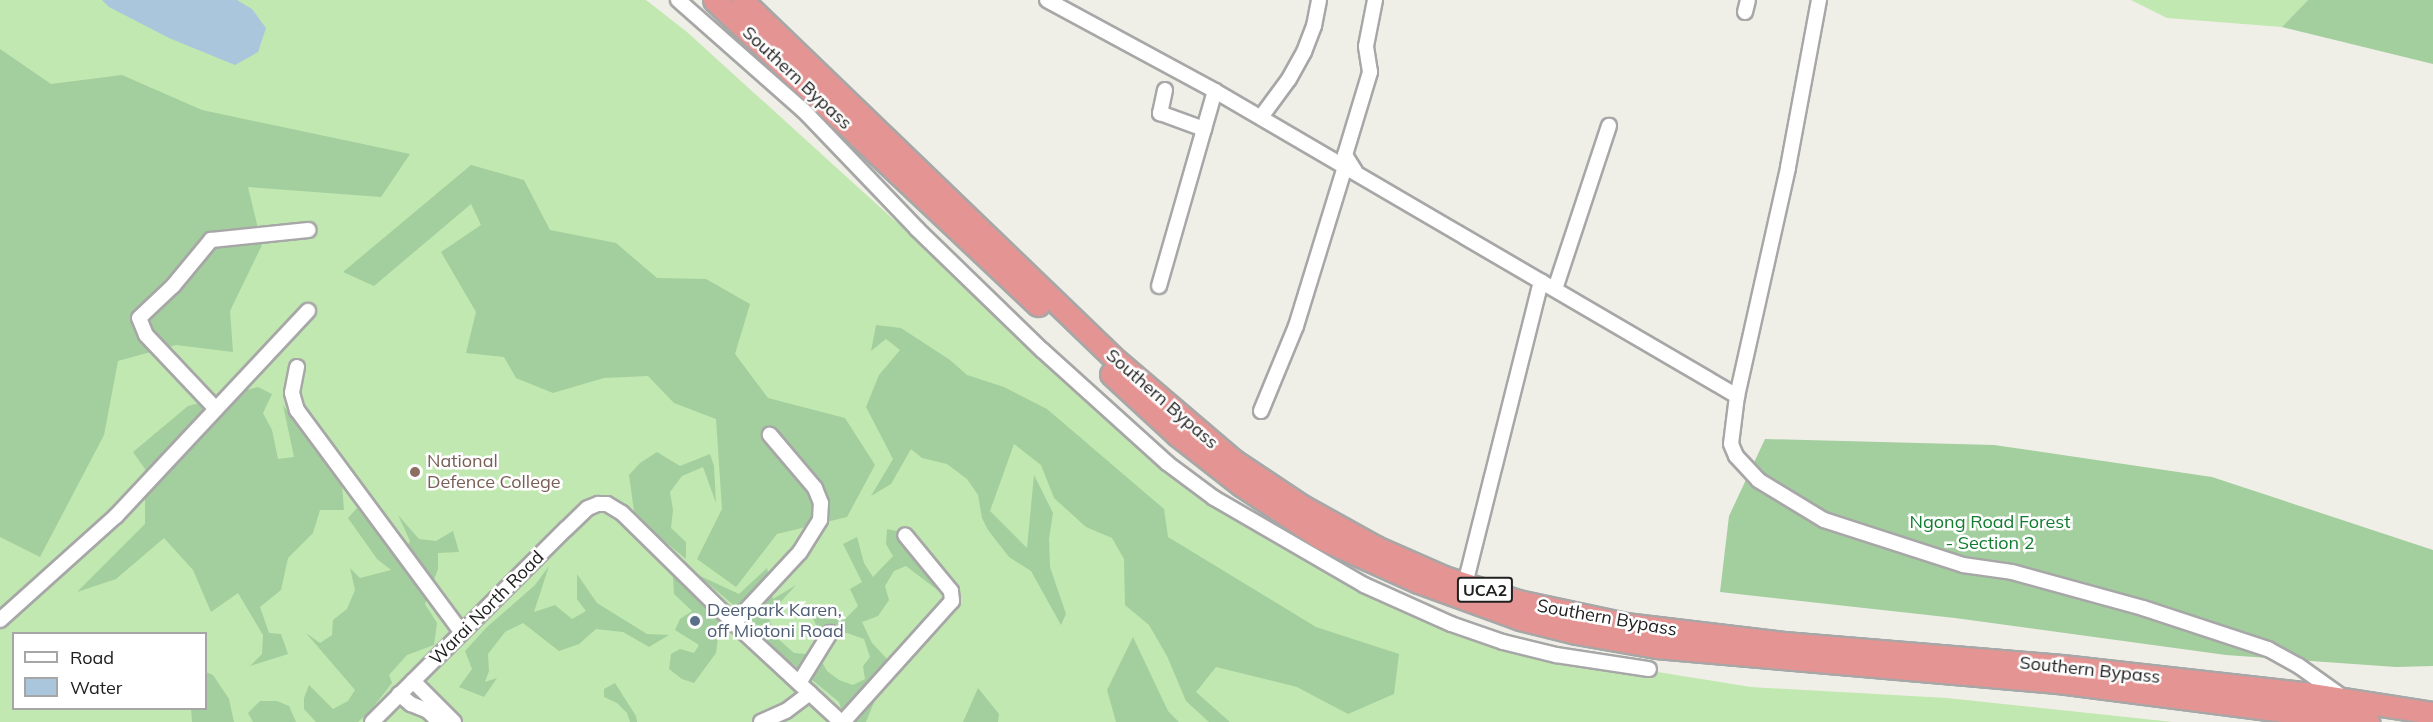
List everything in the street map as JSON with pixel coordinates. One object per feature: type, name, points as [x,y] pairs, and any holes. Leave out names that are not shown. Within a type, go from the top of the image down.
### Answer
[{"type":"highway","name":"Southern Bypass","points":[[714,0],[1177,435],[1240,485],[1322,539],[1418,582],[1520,619],[1622,643],[2057,682],[2368,722]]},
{"type":"highway","name":"Southern Bypass","points":[[742,0],[1116,360],[1233,460],[1302,506],[1376,547],[1465,584],[1518,601],[1624,624],[1784,643],[2062,666],[2346,700],[2433,713]]},
{"type":"street","points":[[678,0],[804,111],[916,229],[1051,358],[1167,463],[1214,498],[1364,585],[1450,624],[1503,642],[1556,655],[1649,669]]},
{"type":"street","points":[[1261,117],[1289,79],[1304,52],[1314,27],[1319,0]]},
{"type":"street","points":[[1261,411],[1296,326],[1351,170],[1345,155],[1370,72],[1366,46],[1376,0]]},
{"type":"street","points":[[1819,0],[1788,168],[1737,396],[1732,451],[1758,480],[1814,516],[1964,565],[2034,578],[2143,608],[2268,649],[2299,666],[2346,700]]},
{"type":"street","points":[[1051,1],[1261,117],[1737,396]]},
{"type":"street","points":[[1165,90],[1160,113],[1204,129]]},
{"type":"street","points":[[1159,286],[1215,91]]},
{"type":"street","points":[[1555,289],[1609,126]]},
{"type":"street","points":[[216,409],[146,335],[139,318],[173,286],[212,240],[308,230]]},
{"type":"street","points":[[1465,584],[1541,281]]},
{"type":"street","points":[[0,620],[116,516],[308,311]]},
{"type":"street","points":[[297,367],[292,393],[297,410],[462,633]]},
{"type":"street","points":[[770,435],[815,488],[821,503],[820,520],[800,552],[734,623],[842,722],[952,601],[951,591],[905,535]]},
{"type":"street","name":"Warai North Road","points":[[372,722],[588,508],[598,504],[607,504],[622,513],[734,623]]},
{"type":"street","points":[[799,683],[830,633]]},
{"type":"street","points":[[413,681],[454,722]]},
{"type":"street","points":[[761,722],[786,711],[810,693]]},
{"type":"street","points":[[399,694],[411,704],[428,711],[439,722]]},
{"type":"green space","points":[[0,0],[646,0],[687,32],[893,219],[1249,522],[1484,637],[1645,670],[1751,687],[1947,698],[2173,722],[0,722]]},
{"type":"green space","points":[[2131,0],[2308,0],[2282,27],[2167,18]]},
{"type":"green space","points":[[2308,0],[2433,0],[2433,64],[2282,27]]},
{"type":"green space","points":[[0,49],[51,84],[122,75],[202,110],[410,154],[381,197],[248,187],[262,245],[230,311],[233,352],[176,345],[118,361],[104,435],[40,557],[0,537]]},
{"type":"green space","points":[[471,165],[524,180],[550,230],[616,243],[657,278],[706,279],[750,304],[735,354],[768,398],[845,418],[875,465],[847,517],[777,534],[736,587],[697,559],[722,509],[716,419],[674,403],[648,376],[604,378],[553,393],[516,378],[504,357],[466,353],[476,312],[441,252],[481,225],[471,204],[374,286],[343,272]]},
{"type":"green space","points":[[876,325],[901,328],[950,360],[967,375],[1004,387],[1047,409],[1164,509],[1168,537],[1316,627],[1399,654],[1394,694],[1348,714],[1297,687],[1216,667],[1196,692],[1230,722],[1209,722],[1186,701],[1167,656],[1149,625],[1125,605],[1124,559],[1112,538],[1086,527],[1054,498],[1041,465],[1014,444],[990,511],[1027,548],[1034,475],[1053,513],[1049,539],[1050,567],[1066,614],[1061,625],[1031,571],[1009,557],[988,530],[982,518],[978,495],[967,479],[947,464],[922,458],[911,449],[891,484],[871,496],[893,459],[866,407],[879,375],[900,350],[886,339],[871,351]]},
{"type":"green space","points":[[258,387],[272,394],[263,413],[272,430],[278,459],[294,457],[283,405],[342,485],[344,510],[320,510],[313,533],[288,558],[281,590],[260,607],[269,633],[281,634],[288,654],[250,666],[262,654],[263,635],[238,593],[211,612],[193,570],[164,538],[116,579],[77,592],[145,524],[145,469],[133,452],[188,406]]},
{"type":"green space","name":"Ngong Road Forest - Section 2","points":[[1765,439],[1994,445],[2212,477],[2433,550],[2433,666],[2396,667],[2226,655],[1955,618],[1720,592],[1729,516]]},
{"type":"green space","points":[[657,452],[680,466],[710,454],[714,466],[716,503],[703,467],[682,476],[670,492],[673,510],[671,528],[686,542],[686,559],[657,535],[634,511],[629,475],[640,463]]},
{"type":"green space","points":[[358,507],[400,562],[410,541],[398,515],[419,539],[436,541],[453,531],[459,552],[438,553],[438,569],[425,604],[437,623],[434,645],[407,655],[389,675],[392,683],[370,711],[358,722],[316,722],[304,709],[304,698],[309,685],[333,709],[348,701],[355,690],[306,633],[320,643],[332,635],[333,620],[347,609],[355,590],[350,568],[360,578],[391,570],[377,559],[348,518]]},
{"type":"green space","points":[[887,529],[901,532],[905,547],[944,595],[906,566],[894,571],[885,586],[889,600],[878,616],[862,622],[872,643],[887,659],[874,683],[877,695],[866,722],[851,722],[843,715],[839,702],[770,645],[757,625],[698,575],[739,594],[767,568],[773,599],[796,585],[768,616],[776,637],[794,653],[818,655],[827,671],[839,680],[853,685],[865,679],[863,666],[870,657],[864,639],[847,633],[821,636],[807,605],[827,618],[844,620],[858,606],[850,589],[862,582],[843,544],[857,537],[864,563],[873,577],[893,556],[886,544]]},
{"type":"green space","points":[[549,566],[534,612],[555,605],[572,619],[586,611],[577,599],[577,574],[597,603],[647,634],[669,635],[649,647],[623,632],[596,629],[579,644],[559,651],[523,623],[505,632],[488,654],[489,671],[485,682],[497,678],[484,697],[459,687],[472,669],[465,651],[487,627],[535,585]]},
{"type":"green space","points":[[673,576],[729,629],[718,638],[716,653],[694,683],[682,679],[669,669],[671,654],[680,649],[694,653],[699,645],[675,630],[680,619],[692,611],[674,594]]},
{"type":"green space","points":[[1133,637],[1168,711],[1179,722],[1116,722],[1107,690]]},
{"type":"green space","points":[[207,672],[213,675],[229,699],[234,722],[192,722],[191,710],[207,710]]},
{"type":"green space","points":[[615,683],[636,716],[637,722],[630,722],[627,713],[617,703],[604,697],[604,689]]},
{"type":"green space","points":[[978,688],[999,714],[998,722],[963,722]]},
{"type":"green space","points":[[260,701],[277,701],[289,706],[296,722],[253,722],[248,713]]},
{"type":"water","points":[[102,0],[237,0],[252,9],[266,28],[258,52],[235,65],[169,38],[109,7]]},
{"type":"place","name":"National Defence College","points":[[415,472]]},
{"type":"place","name":"Deerpark Karen, off Miotoni Road","points":[[695,621]]}]
